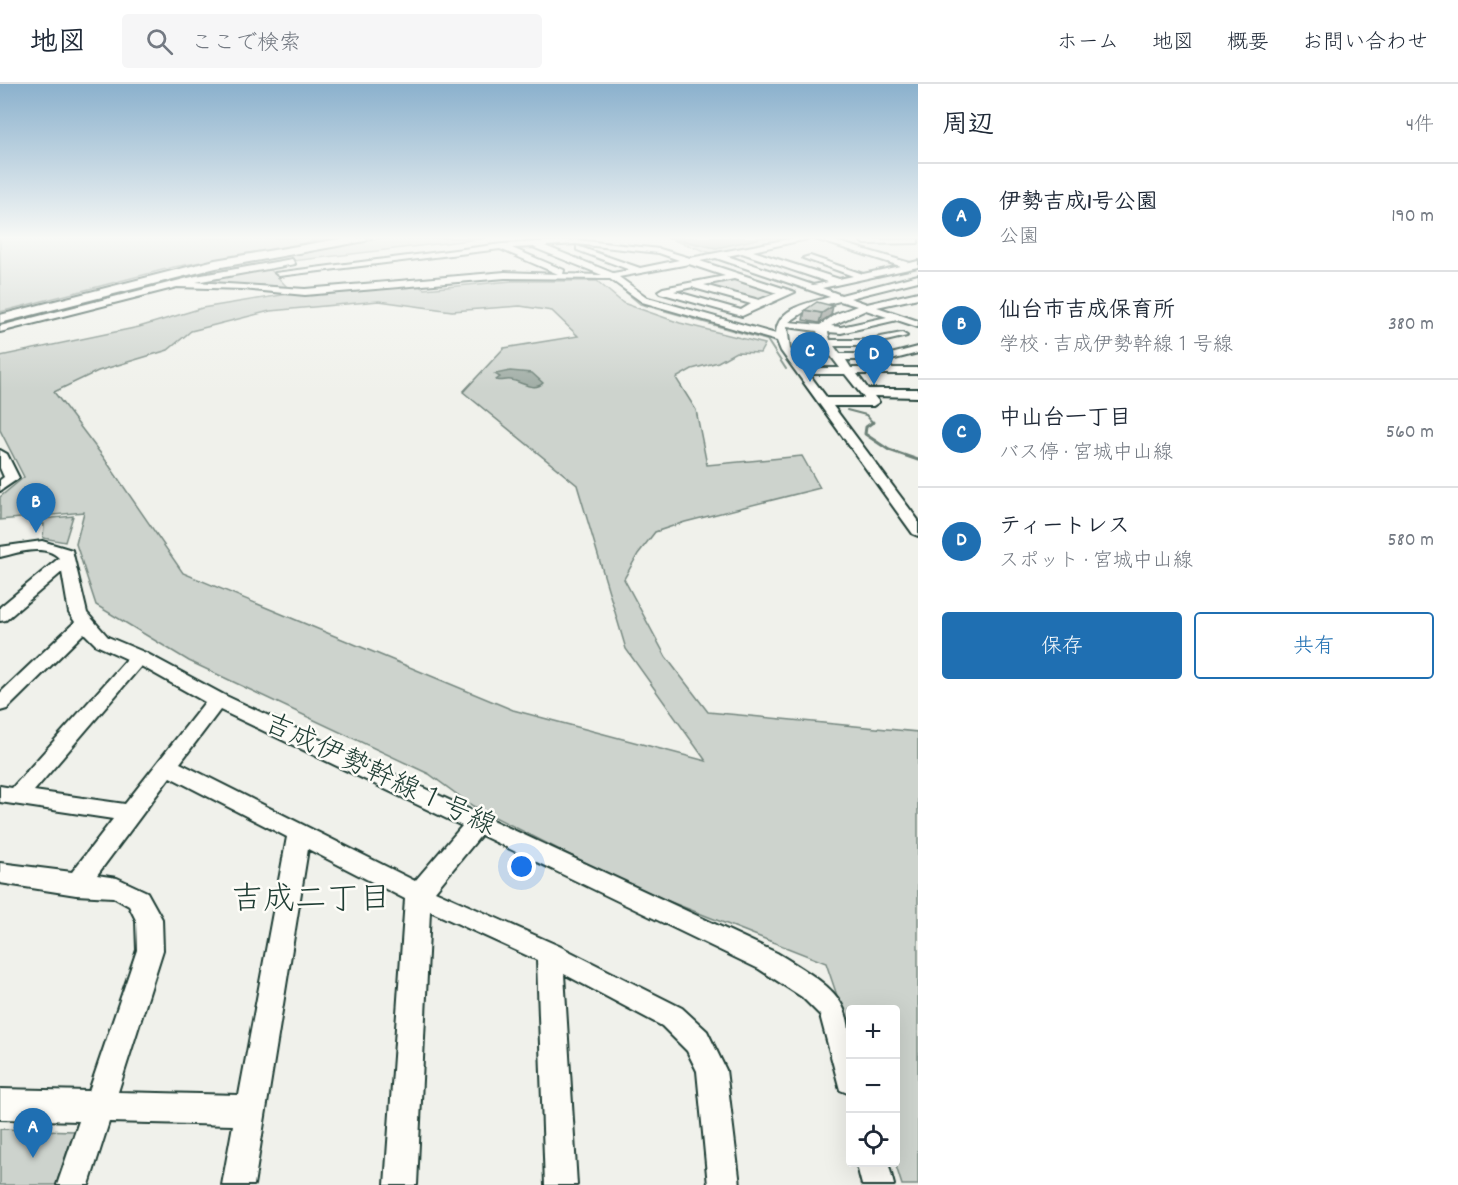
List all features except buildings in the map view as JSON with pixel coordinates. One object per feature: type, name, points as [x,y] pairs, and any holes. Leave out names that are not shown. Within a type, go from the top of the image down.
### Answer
[{"type":"highway","points":[[0,317],[104,289]]},
{"type":"highway","points":[[0,317],[110,289]]},
{"type":"street","points":[[0,329],[156,289]]},
{"type":"street","points":[[294,289],[304,292],[343,289]]},
{"type":"street","points":[[629,289],[645,300],[781,339]]},
{"type":"street","points":[[637,296],[671,289]]},
{"type":"street","points":[[709,289],[759,303]]},
{"type":"street","points":[[775,289],[785,293]]},
{"type":"street","points":[[663,291],[742,313],[759,303],[802,289]]},
{"type":"street","points":[[814,289],[918,324]]},
{"type":"street","points":[[872,289],[839,297],[793,312],[779,333],[784,349],[918,531]]},
{"type":"street","points":[[822,329],[833,318],[918,295]]},
{"type":"street","points":[[896,301],[918,308]]},
{"type":"street","points":[[783,324],[841,330],[899,317]]},
{"type":"street","points":[[871,324],[918,341]]},
{"type":"street","points":[[822,329],[826,343],[873,402],[825,402]]},
{"type":"street","points":[[826,343],[865,343],[902,336]]},
{"type":"street","points":[[836,357],[891,357],[918,350]]},
{"type":"street","points":[[801,371],[918,371]]},
{"type":"street","points":[[863,392],[918,393]]},
{"type":"street","points":[[0,454],[12,478],[0,487]]},
{"type":"street","points":[[0,552],[18,546],[37,544],[66,553],[66,561],[0,616]]},
{"type":"street","name":"吉成伊勢幹線１号線","points":[[66,561],[78,613],[84,623],[102,641],[139,657],[217,700],[768,961],[812,988],[832,1009],[846,1064]]},
{"type":"street","points":[[0,704],[84,623]]},
{"type":"street","points":[[9,795],[139,657]]},
{"type":"street","points":[[76,885],[165,765],[217,700]]},
{"type":"street","points":[[165,765],[418,894],[550,954],[672,1017],[697,1041],[711,1070],[724,1185]]},
{"type":"street","points":[[9,795],[129,813]]},
{"type":"street","points":[[401,1185],[418,894],[478,823]]},
{"type":"street","points":[[238,1185],[299,833]]},
{"type":"street","points":[[0,873],[76,885],[117,888],[138,899],[149,919],[150,950],[72,1185]]},
{"type":"street","points":[[550,954],[561,1185]]},
{"type":"street","points":[[0,1104],[251,1110]]},
{"type":"street","points":[[873,1167],[878,1185]]},
{"type":"shaded area","points":[[0,289],[87,289],[0,312]]},
{"type":"shaded area","points":[[126,289],[152,289],[0,327],[0,322]]},
{"type":"shaded area","points":[[347,289],[607,289],[623,303],[680,323],[765,344],[760,353],[736,352],[718,362],[692,369],[676,378],[696,410],[707,465],[802,456],[820,488],[685,522],[655,532],[638,554],[624,579],[666,657],[708,712],[918,732],[918,1185],[902,1185],[896,1167],[900,1167],[900,1005],[846,1005],[846,1022],[826,963],[635,888],[473,806],[429,774],[189,661],[96,605],[76,544],[84,512],[0,520],[0,497],[24,477],[0,430],[0,356],[139,327],[202,308],[288,294]],"holes":[[[379,301],[452,311],[520,306],[552,311],[578,336],[504,348],[463,392],[577,485],[626,649],[706,761],[513,710],[183,573],[104,458],[54,392],[98,371],[168,350],[191,331],[270,311]]]},
{"type":"shaded area","points":[[719,289],[770,289],[782,293],[758,301]]},
{"type":"shaded area","points":[[510,371],[532,373],[543,383],[532,387],[511,380],[496,380],[500,377],[495,374]]},
{"type":"shaded area","points":[[73,516],[65,542],[43,538],[44,524],[31,525],[32,520]]},
{"type":"shaded area","points":[[0,1129],[74,1131],[56,1185],[0,1185]]},
{"type":"waterway","points":[[622,289],[640,304],[698,320]]},
{"type":"waterway","points":[[693,319],[767,340],[786,369]]},
{"type":"waterway","points":[[847,410],[866,415],[872,422]]},
{"type":"waterway","points":[[872,422],[866,427],[865,434],[889,450],[918,460]]},
{"type":"place","name":"中山台一丁目","points":[[810,382]]},
{"type":"place","name":"ティートレス","points":[[874,385]]},
{"type":"place","name":"仙台市吉成保育所","points":[[36,533]]},
{"type":"place","name":"伊勢吉成1号公園","points":[[33,1158]]},
{"type":"district","name":"吉成二丁目","points":[[311,902]]}]
